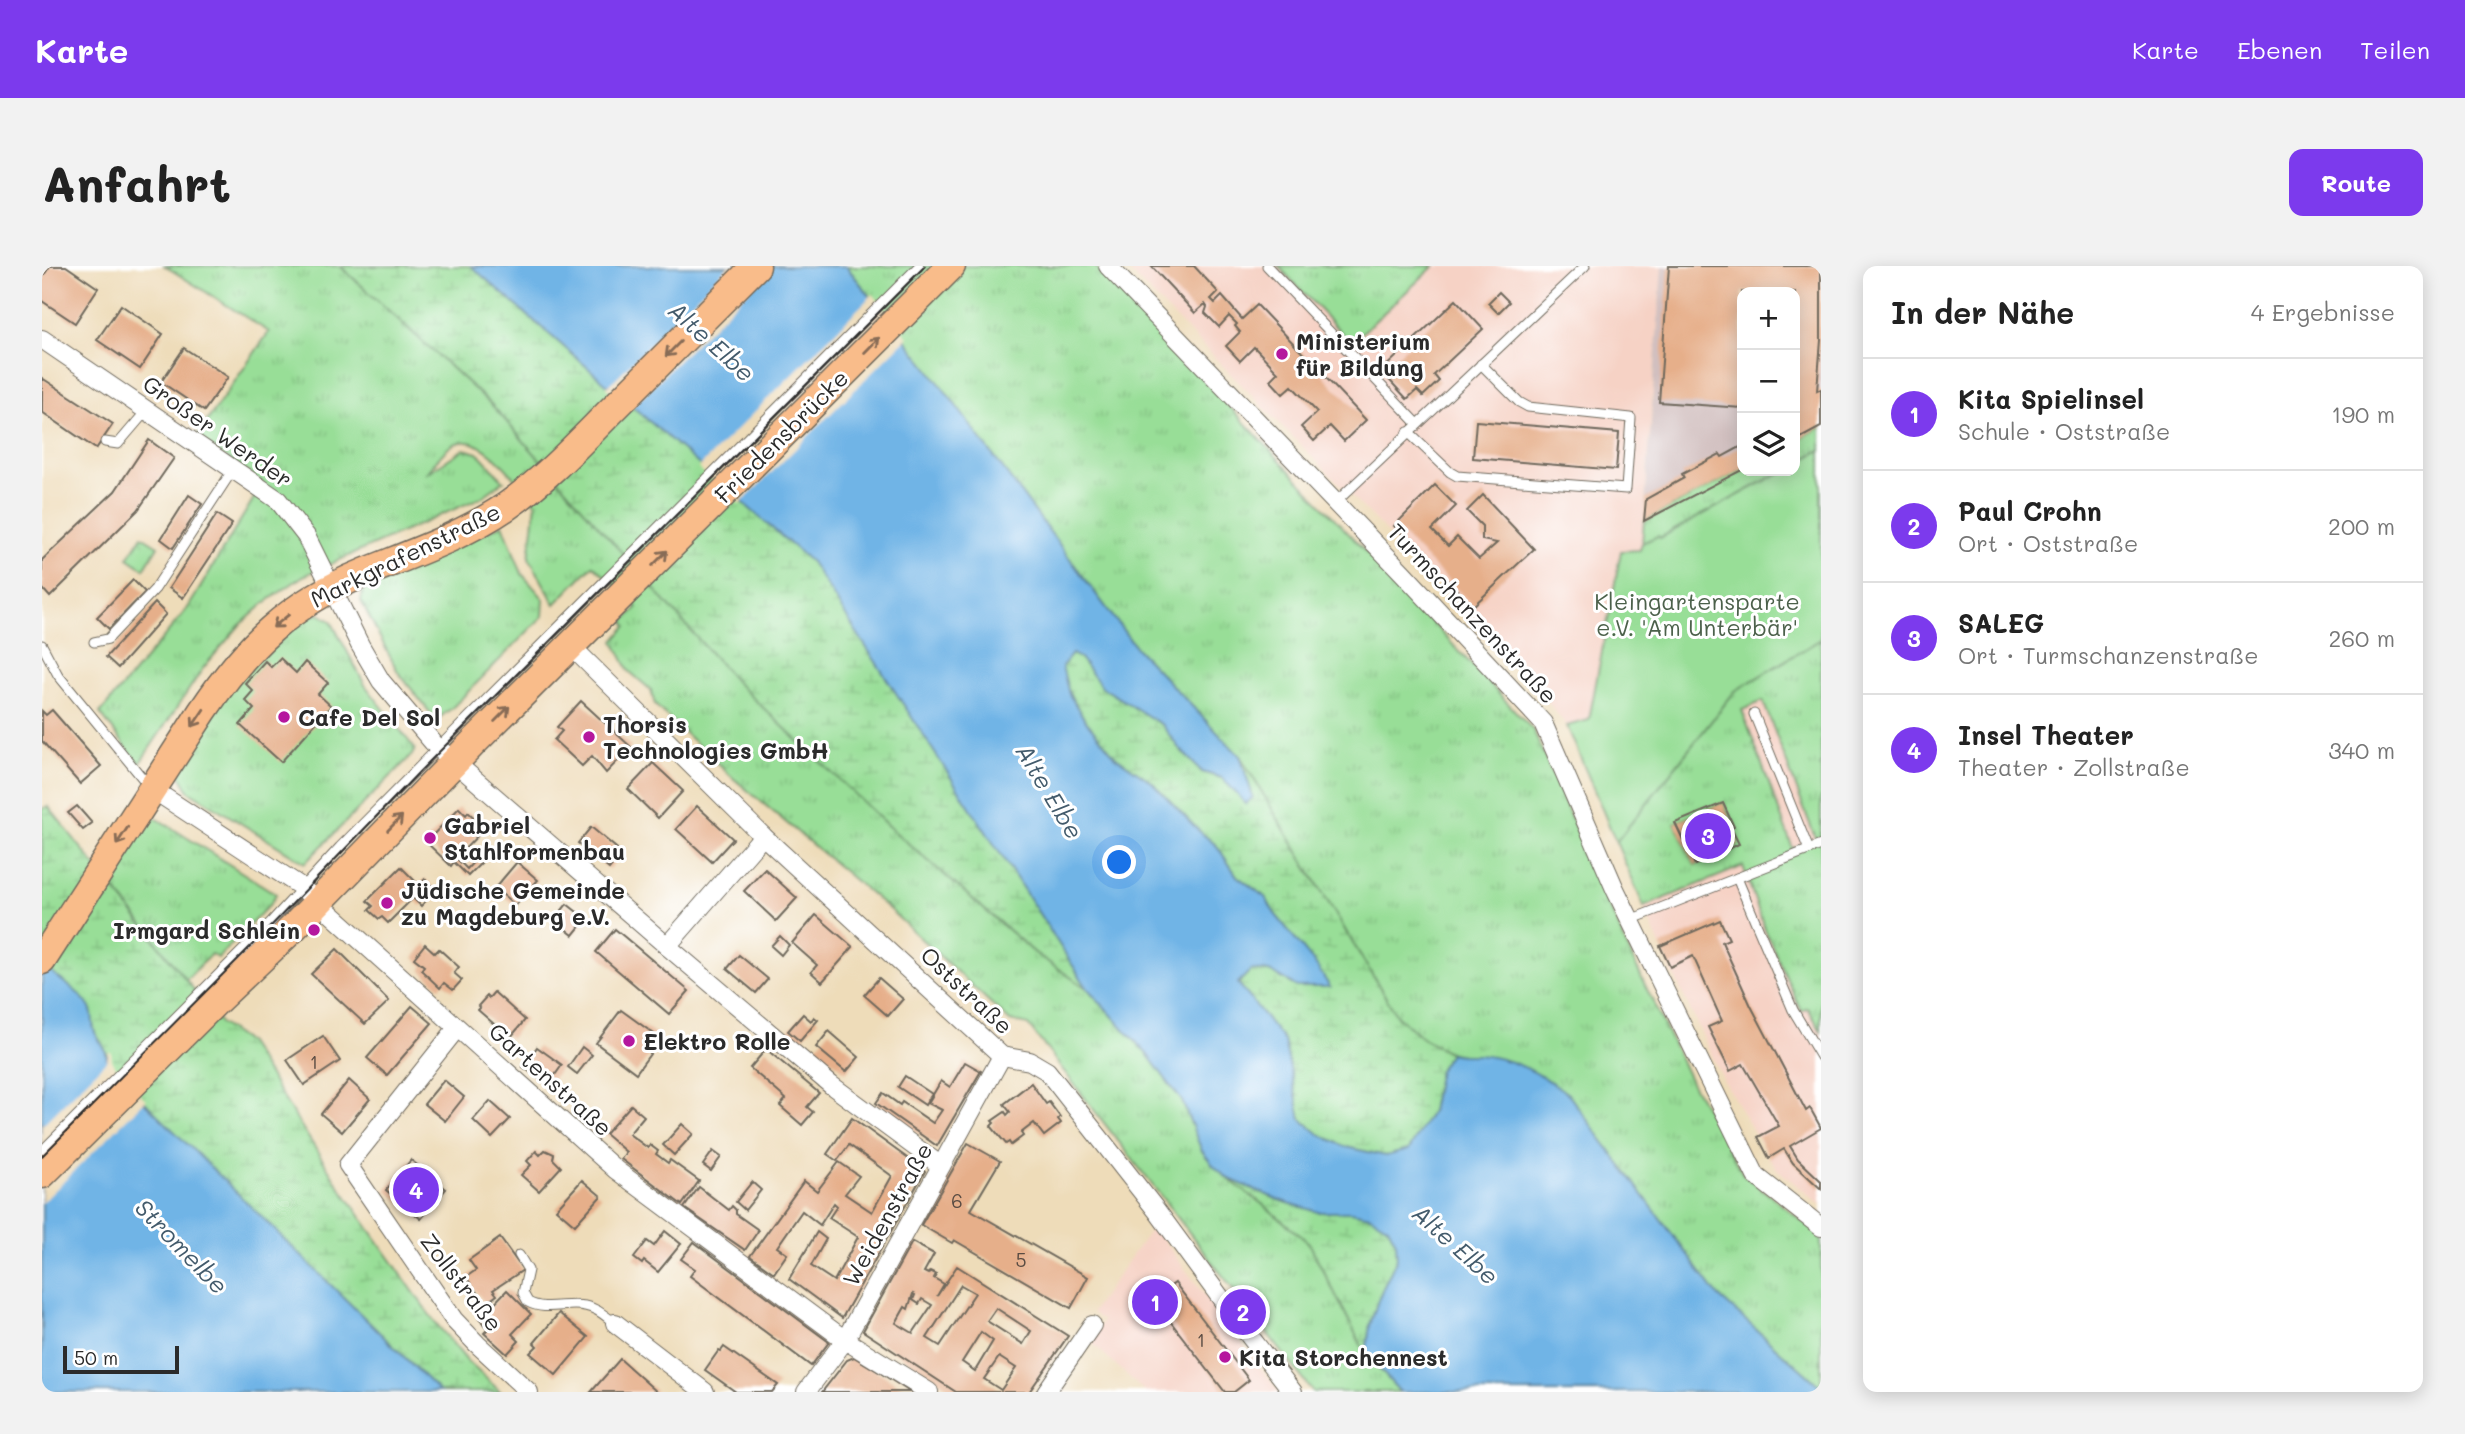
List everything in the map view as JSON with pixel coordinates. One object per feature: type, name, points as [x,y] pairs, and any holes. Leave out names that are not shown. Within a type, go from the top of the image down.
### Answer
[{"type":"main road","name":"Markgrafenstraße","points":[[42,960],[237,663],[268,632],[293,611],[332,588],[447,540],[509,505],[559,463],[756,266]]},
{"type":"main road","name":"Friedensbrücke","points":[[446,755],[571,646],[603,598],[951,266]]},
{"type":"main road","points":[[42,1174],[209,996],[446,755]]},
{"type":"street","name":"Turmschanzenstraße","points":[[1108,266],[1543,723],[1592,840],[1756,1176],[1821,1227]]},
{"type":"street","name":"Großer Werder","points":[[42,339],[271,494],[294,517],[306,536],[360,645],[381,681],[446,755],[846,1097],[942,1166]]},
{"type":"street","name":"Oststraße","points":[[571,646],[763,836],[1002,1056],[1030,1061],[1047,1071],[1157,1211],[1293,1392]]},
{"type":"street","name":"Gartenstraße","points":[[152,789],[311,895],[616,1170],[845,1340],[929,1392]]},
{"type":"street","points":[[667,946],[763,836]]},
{"type":"street","name":"Zollstraße","points":[[457,1028],[348,1165],[454,1320],[529,1392]]},
{"type":"street","name":"Weidenstraße","points":[[806,1392],[845,1340],[1002,1056]]},
{"type":"street","points":[[615,1323],[705,1392]]},
{"type":"street","points":[[1046,1392],[1091,1325]]},
{"type":"lane","points":[[446,755],[603,598],[919,266]]},
{"type":"lane","points":[[1267,266],[1418,423]]},
{"type":"lane","points":[[1335,503],[1585,266]]},
{"type":"lane","points":[[1408,432],[1457,476],[1626,489],[1631,418],[1528,408],[1481,364]]},
{"type":"lane","points":[[105,442],[118,444],[147,410]]},
{"type":"lane","points":[[94,642],[108,639],[155,589],[234,468]]},
{"type":"lane","points":[[42,645],[58,675],[152,789]]},
{"type":"lane","points":[[1754,713],[1809,850]]},
{"type":"lane","points":[[1630,920],[1821,845]]},
{"type":"lane","points":[[1737,878],[1794,1010],[1821,1057]]},
{"type":"lane","points":[[42,1151],[209,996]]},
{"type":"lane","points":[[519,1255],[527,1270],[523,1293],[528,1302],[544,1306],[589,1307],[615,1323]]},
{"type":"shaded area","points":[[1124,266],[1662,266],[1641,550],[1621,551],[1589,721],[1567,726],[1519,666]]},
{"type":"shaded area","points":[[1662,266],[1821,266],[1821,427],[1800,438],[1800,287],[1737,287],[1737,473],[1644,521]]},
{"type":"shaded area","points":[[1821,639],[1821,1205],[1778,1170],[1724,1081],[1660,946],[1616,842],[1735,691]]},
{"type":"shaded area","points":[[1153,1226],[1279,1392],[1145,1392],[1090,1341],[1103,1321],[1092,1312]]},
{"type":"green space","points":[[165,266],[340,266],[491,404],[977,903],[1035,953],[1088,989],[1147,1054],[1182,1101],[1202,1151],[1227,1178],[1309,1243],[1366,1354],[1400,1392],[1313,1392],[1028,1025],[1010,1021],[889,909],[733,778],[655,705],[651,690],[629,671],[614,641],[627,626],[624,621],[637,608],[629,597],[593,565],[555,604],[529,558],[536,504],[501,463],[479,446],[468,442],[453,445],[425,474],[464,449],[478,453],[504,481],[482,497],[303,576],[266,602],[239,626],[204,667],[139,764],[100,713],[188,608],[263,483],[196,437],[269,332]]},
{"type":"green space","points":[[340,266],[471,266],[811,561],[1088,989],[1035,953],[888,826],[736,682],[491,404]]},
{"type":"green space","points":[[846,266],[1095,266],[1533,730],[1626,945],[1691,1082],[1743,1174],[1821,1236],[1821,1387],[1718,1296],[1568,1094],[1476,1055],[1443,1050],[1423,1038],[1397,1016],[1240,756],[1137,649],[925,364]]},
{"type":"green space","points":[[1278,266],[1434,266],[1351,343]]},
{"type":"green space","points":[[1821,427],[1821,450],[1800,461],[1800,438]]},
{"type":"green space","name":"Kleingartensparte e.V. 'Am Unterbär'","points":[[1821,450],[1821,639],[1735,691],[1616,842],[1567,726],[1589,720],[1621,551],[1640,550],[1642,543],[1658,536],[1660,538],[1774,476],[1800,476],[1800,461]]},
{"type":"green space","points":[[1737,473],[1737,476],[1774,476],[1660,538],[1642,543],[1644,521]]},
{"type":"green space","points":[[503,524],[522,574],[544,599],[543,616],[452,708],[436,720],[398,672],[361,601],[363,590]]},
{"type":"green space","points":[[142,536],[158,546],[144,569],[128,558]]},
{"type":"green space","points":[[320,614],[331,621],[365,685],[415,749],[305,863],[189,791],[179,774],[180,766],[232,686],[304,617]]},
{"type":"green space","points":[[1821,639],[1821,1031],[1808,1008],[1801,1011],[1765,930],[1743,866],[1644,907],[1616,842],[1735,691]],"holes":[[[1763,701],[1816,840],[1793,849],[1742,710]],[[1723,803],[1734,826],[1731,828],[1738,845],[1695,865],[1675,823]]]},
{"type":"green space","points":[[1072,653],[1080,658],[1102,687],[1162,725],[1202,772],[1222,778],[1253,797],[1240,756],[1397,1016],[1422,1038],[1450,1053],[1439,1070],[1431,1112],[1409,1150],[1386,1156],[1346,1147],[1319,1134],[1301,1119],[1284,1041],[1238,983],[1251,970],[1271,972],[1297,987],[1329,986],[1265,897],[1237,876],[1217,846],[1152,782],[1116,757],[1085,720],[1069,693],[1061,666]]},
{"type":"green space","points":[[48,806],[221,1024],[248,1043],[340,1187],[434,1321],[468,1362],[501,1392],[440,1392],[161,1119],[109,1064],[107,1053],[95,1032],[87,1004],[42,962],[42,809]]},
{"type":"green space","points":[[156,818],[276,894],[271,903],[218,958],[211,954],[186,980],[110,883],[127,855],[125,850],[149,819]]},
{"type":"green space","points":[[1227,1178],[1279,1200],[1318,1212],[1351,1212],[1371,1216],[1388,1227],[1396,1242],[1397,1258],[1379,1297],[1370,1325],[1366,1354],[1309,1243]]},
{"type":"water","name":"Alte Elbe","points":[[471,266],[846,266],[925,364],[1137,649],[1240,756],[1253,797],[1246,804],[1222,778],[1202,772],[1162,725],[1102,687],[1080,658],[1072,654],[1062,666],[1069,694],[1085,720],[1116,757],[1152,782],[1217,846],[1237,876],[1265,897],[1330,987],[1297,987],[1271,972],[1251,970],[1238,983],[1284,1041],[1301,1119],[1319,1134],[1346,1147],[1386,1156],[1409,1150],[1431,1112],[1439,1070],[1450,1053],[1489,1056],[1536,1073],[1568,1094],[1718,1296],[1821,1387],[1821,1392],[1400,1392],[1366,1354],[1370,1325],[1379,1297],[1397,1258],[1396,1242],[1388,1227],[1370,1216],[1351,1212],[1318,1212],[1279,1200],[1227,1178],[1213,1165],[1202,1151],[1182,1101],[1147,1054],[1088,989],[811,562]]},
{"type":"water","name":"Stromelbe","points":[[42,962],[85,1001],[91,1011],[94,1030],[107,1060],[128,1086],[440,1392],[42,1392]]},
{"type":"pier","points":[[728,266],[773,266],[630,409],[606,388]]},
{"type":"pier","points":[[873,294],[908,337],[740,504],[698,468]]},
{"type":"pier","points":[[109,1052],[112,1062],[146,1100],[42,1203],[42,1125],[107,1060]]},
{"type":"building","points":[[50,266],[66,266],[98,288],[75,323],[42,301],[42,278]]},
{"type":"building","name":"Ministerium für Bildung","points":[[1151,266],[1194,266],[1218,292],[1211,299],[1215,303],[1222,296],[1242,319],[1257,305],[1366,420],[1344,441],[1330,426],[1314,441],[1301,427],[1317,412],[1292,386],[1283,394],[1270,380],[1278,372],[1254,347],[1240,361],[1226,346],[1240,332],[1235,326],[1237,324],[1229,316],[1219,327],[1205,313],[1205,304],[1195,313]]},
{"type":"building","points":[[1669,266],[1821,266],[1821,340],[1817,391],[1821,389],[1821,427],[1800,438],[1800,287],[1737,287],[1737,408],[1659,402]]},
{"type":"building","points":[[1499,292],[1509,302],[1498,313],[1488,303]]},
{"type":"building","points":[[1456,300],[1483,329],[1434,375],[1439,381],[1423,396],[1417,390],[1407,399],[1381,371]]},
{"type":"building","points":[[121,305],[163,334],[140,369],[97,340]]},
{"type":"building","points":[[184,348],[228,377],[204,411],[161,382]]},
{"type":"building","points":[[42,378],[113,424],[96,449],[42,412]]},
{"type":"building","points":[[1476,421],[1619,433],[1616,470],[1473,458]]},
{"type":"building","points":[[149,440],[174,458],[138,510],[50,597],[42,588],[42,560],[115,491]]},
{"type":"building","points":[[1737,449],[1737,473],[1644,521],[1646,499],[1684,478],[1682,474],[1720,454],[1722,457]]},
{"type":"building","points":[[1435,485],[1456,506],[1432,530],[1448,546],[1457,537],[1479,559],[1497,543],[1482,540],[1482,526],[1467,511],[1483,495],[1534,549],[1473,606],[1394,526]]},
{"type":"building","points":[[189,495],[202,504],[173,548],[161,539]]},
{"type":"building","points":[[217,514],[232,524],[183,598],[169,588]]},
{"type":"building","points":[[133,580],[145,592],[109,629],[97,617]]},
{"type":"building","points":[[155,603],[166,614],[118,668],[106,657]]},
{"type":"building","name":"Cafe Del Sol","points":[[280,658],[296,673],[305,662],[328,683],[318,694],[331,706],[281,762],[240,725],[254,709],[245,700],[253,691],[245,683],[265,661],[271,667]]},
{"type":"building","name":"Thorsis Technologies GmbH","points":[[581,701],[631,747],[606,773],[592,756],[582,766],[554,740],[562,731],[557,727]]},
{"type":"building","points":[[52,710],[101,766],[80,784],[42,741],[42,711],[46,715]]},
{"type":"building","points":[[653,763],[683,791],[658,818],[628,789]]},
{"type":"building","points":[[1723,803],[1739,844],[1695,865],[1675,823]]},
{"type":"building","points":[[77,806],[92,823],[83,830],[68,813]]},
{"type":"building","points":[[697,806],[733,839],[712,862],[676,829]]},
{"type":"building","points":[[459,808],[480,823],[478,826],[483,830],[456,858],[467,869],[476,859],[481,863],[468,876],[454,862],[451,866],[426,842]]},
{"type":"building","points":[[591,827],[622,853],[609,869],[578,843]]},
{"type":"building","points":[[517,862],[538,880],[515,905],[495,888]]},
{"type":"building","points":[[401,867],[419,885],[425,879],[436,890],[421,906],[413,898],[388,923],[369,910],[373,906],[367,901]]},
{"type":"building","points":[[765,869],[797,898],[776,921],[744,891]]},
{"type":"building","points":[[567,904],[586,919],[573,935],[554,920]]},
{"type":"building","points":[[816,915],[853,947],[822,982],[811,972],[817,965],[792,943]]},
{"type":"building","points":[[1720,920],[1729,939],[1722,942],[1751,1006],[1806,1111],[1810,1108],[1821,1128],[1790,1146],[1798,1159],[1821,1181],[1821,1189],[1793,1163],[1784,1149],[1769,1158],[1758,1137],[1779,1126],[1743,1064],[1730,1071],[1708,1027],[1722,1021],[1693,956],[1670,967],[1660,946]]},
{"type":"building","points":[[615,929],[689,991],[669,1014],[596,952]]},
{"type":"building","points":[[780,936],[789,945],[781,955],[771,946]]},
{"type":"building","points":[[425,944],[435,953],[439,949],[459,967],[454,973],[462,980],[453,990],[444,983],[440,988],[421,970],[424,966],[414,958]]},
{"type":"building","points":[[337,949],[389,1001],[365,1024],[311,974]]},
{"type":"building","points":[[739,955],[768,979],[756,993],[727,969]]},
{"type":"building","points":[[879,978],[903,999],[888,1016],[864,995]]},
{"type":"building","points":[[494,992],[525,1020],[510,1038],[478,1010],[478,1006]]},
{"type":"building","points":[[412,1006],[432,1023],[387,1075],[367,1058]]},
{"type":"building","name":"Elektro Rolle","points":[[621,1010],[661,1039],[636,1073],[596,1043]]},
{"type":"building","points":[[803,1014],[811,1021],[814,1017],[818,1020],[800,1041],[788,1031]]},
{"type":"building","points":[[829,1031],[859,1057],[846,1072],[816,1047]]},
{"type":"building","points":[[323,1036],[340,1061],[304,1085],[287,1060]]},
{"type":"building","points":[[537,1047],[562,1065],[548,1085],[523,1067]]},
{"type":"building","points":[[582,1047],[592,1055],[577,1074],[568,1067]]},
{"type":"building","points":[[766,1049],[819,1093],[807,1107],[813,1112],[802,1125],[780,1106],[786,1099],[750,1068]]},
{"type":"building","points":[[965,1062],[981,1071],[937,1146],[876,1103],[883,1093],[933,1123],[942,1110],[928,1103],[941,1081],[950,1087]]},
{"type":"building","points":[[905,1076],[932,1094],[925,1105],[898,1087]]},
{"type":"building","points":[[349,1080],[370,1099],[342,1132],[321,1114]]},
{"type":"building","points":[[444,1080],[464,1097],[445,1121],[424,1104]]},
{"type":"building","points":[[1031,1083],[1046,1104],[1049,1102],[1060,1117],[1058,1119],[1061,1123],[1044,1136],[1034,1123],[1011,1145],[1009,1142],[1006,1144],[991,1126],[994,1123],[992,1121],[1005,1112],[1007,1115],[1010,1112],[1004,1104]]},
{"type":"building","points":[[490,1101],[510,1119],[492,1138],[473,1120]]},
{"type":"building","points":[[631,1105],[644,1116],[629,1134],[648,1148],[650,1145],[658,1151],[656,1154],[668,1163],[670,1160],[699,1181],[682,1205],[621,1159],[626,1152],[605,1134]]},
{"type":"building","points":[[852,1118],[925,1171],[842,1318],[789,1279],[817,1232],[826,1239],[811,1266],[834,1281],[858,1237],[829,1218],[837,1206],[834,1203],[820,1225],[802,1211],[777,1247],[787,1254],[774,1273],[750,1256],[804,1181],[817,1191],[839,1162],[859,1176],[845,1194],[872,1212],[892,1176],[849,1145],[837,1161],[827,1154]]},
{"type":"building","points":[[682,1124],[693,1134],[674,1155],[663,1145]]},
{"type":"building","points":[[968,1143],[1000,1161],[971,1210],[1088,1277],[1071,1308],[954,1240],[952,1243],[921,1225]]},
{"type":"building","points":[[545,1150],[554,1154],[553,1159],[561,1167],[539,1191],[521,1175],[531,1165],[527,1161],[536,1151],[540,1155]]},
{"type":"building","points":[[713,1151],[721,1157],[711,1171],[703,1165]]},
{"type":"building","points":[[411,1160],[446,1189],[421,1219],[386,1190]]},
{"type":"building","points":[[582,1180],[601,1196],[575,1225],[556,1209]]},
{"type":"building","points":[[752,1182],[761,1190],[745,1210],[736,1202]]},
{"type":"building","points":[[699,1187],[729,1210],[732,1206],[736,1214],[757,1229],[745,1250],[684,1208]]},
{"type":"building","points":[[665,1231],[681,1244],[658,1272],[644,1261],[642,1264],[634,1258],[647,1241],[654,1246]]},
{"type":"building","points":[[500,1238],[523,1270],[493,1290],[497,1295],[485,1304],[466,1277],[476,1270],[469,1260]]},
{"type":"building","points":[[694,1242],[829,1342],[811,1366],[690,1276],[695,1269],[681,1259]]},
{"type":"building","points":[[912,1242],[934,1254],[924,1272],[936,1274],[934,1278],[944,1284],[937,1296],[957,1266],[1068,1336],[1029,1392],[956,1392],[863,1331]],"holes":[[[961,1285],[975,1293],[940,1346],[927,1338]],[[913,1294],[913,1300],[919,1304],[922,1299],[932,1305],[913,1333],[896,1323],[905,1307],[908,1309]],[[996,1308],[1031,1331],[1023,1344],[987,1321]],[[981,1332],[993,1341],[975,1371],[962,1362]],[[999,1357],[1016,1368],[1001,1390],[984,1379]]]},
{"type":"building","points":[[1175,1283],[1249,1380],[1234,1392],[1225,1392],[1153,1299]]},
{"type":"building","points":[[507,1290],[531,1314],[512,1334],[519,1341],[507,1354],[484,1333],[488,1329],[479,1319]]},
{"type":"building","points":[[559,1313],[588,1337],[556,1375],[530,1353],[537,1346],[534,1343]]},
{"type":"building","points":[[724,1347],[778,1385],[772,1392],[736,1392],[705,1370]]},
{"type":"building","points":[[854,1357],[910,1392],[822,1392],[847,1360]]},
{"type":"building","points":[[620,1359],[657,1392],[591,1392]]},
{"type":"tram line","points":[[42,1156],[272,925],[420,771],[925,266]]},
{"type":"place","name":"Ministerium für Bildung","points":[[1282,354]]},
{"type":"place","name":"Cafe Del Sol","points":[[284,717]]},
{"type":"place","name":"Thorsis Technologies GmbH","points":[[589,737]]},
{"type":"place","name":"SALEG","points":[[1708,836]]},
{"type":"place","name":"Gabriel Stahlformenbau","points":[[430,838]]},
{"type":"place","name":"Jüdische Gemeinde zu Magdeburg e.V.","points":[[387,903]]},
{"type":"place","name":"Irmgard Schlein","points":[[314,930]]},
{"type":"place","name":"Elektro Rolle","points":[[629,1041]]},
{"type":"place","name":"Insel Theater","points":[[416,1190]]},
{"type":"place","name":"Kita Spielinsel","points":[[1155,1302]]},
{"type":"place","name":"Paul Crohn","points":[[1243,1312]]},
{"type":"place","name":"Kita Storchennest","points":[[1225,1357]]}]
